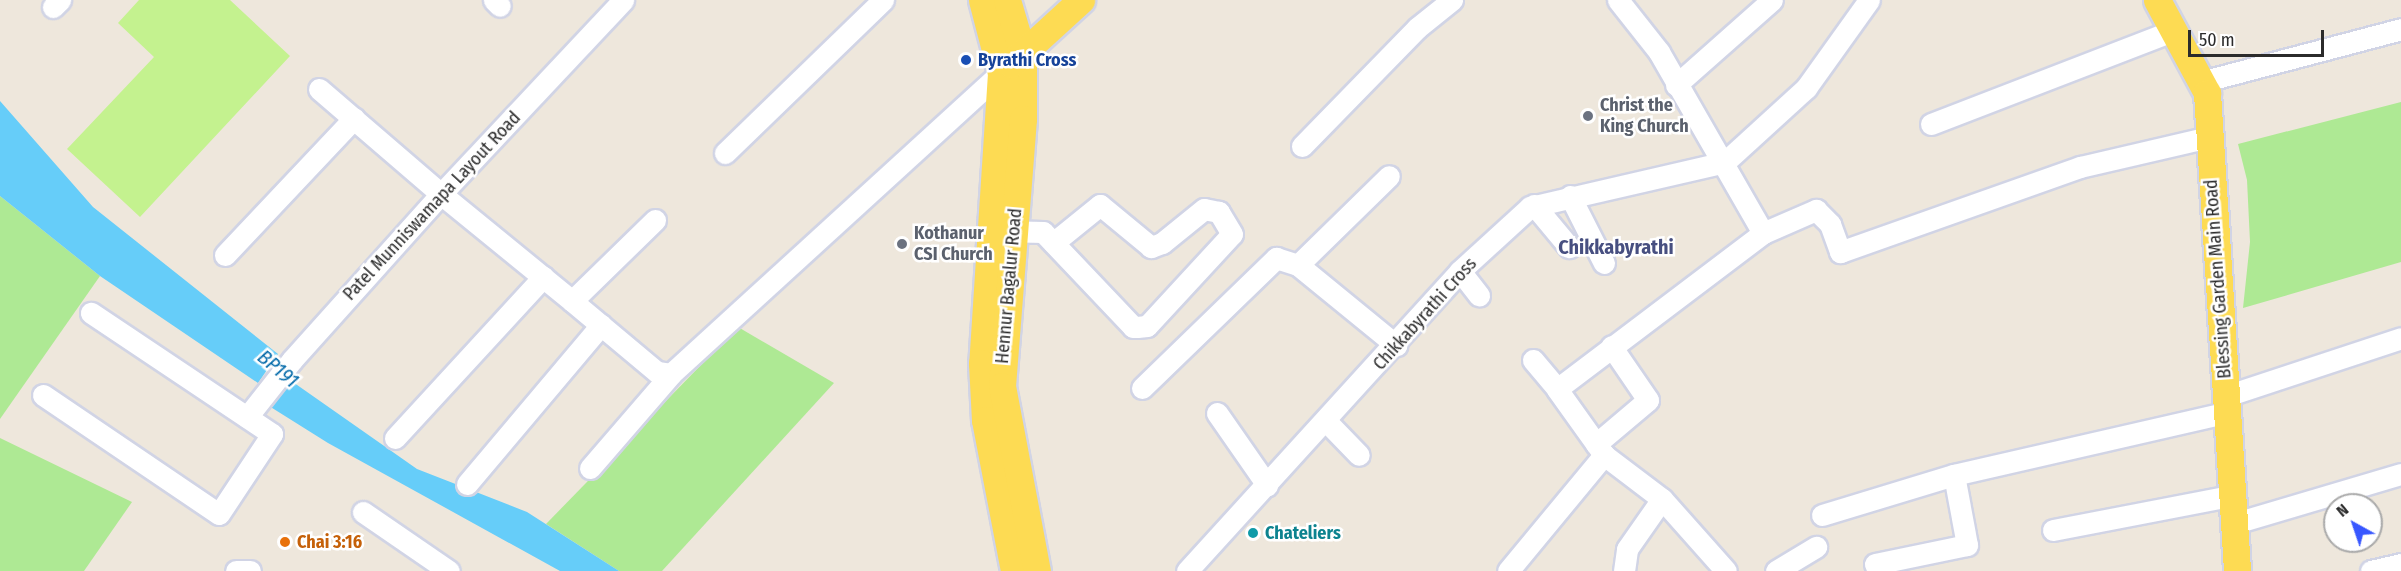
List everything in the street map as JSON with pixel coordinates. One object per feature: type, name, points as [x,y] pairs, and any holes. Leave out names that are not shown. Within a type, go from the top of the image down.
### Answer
[{"type":"main road","name":"Hennur Bagalur Road","points":[[982,0],[1001,73],[1002,386],[1037,571]]},
{"type":"main road","name":"Hennur Bagalur Road","points":[[1007,0],[1023,54],[1023,119],[1002,231],[982,363],[985,420],[1014,571]]},
{"type":"main road","points":[[1001,73],[1081,0]]},
{"type":"main road","name":"Blessing Garden Main Road","points":[[2157,0],[2207,93],[2236,571]]},
{"type":"street","name":"Patel Munniswamapa Layout Road","points":[[247,417],[292,360],[441,194],[624,0]]},
{"type":"street","points":[[725,153],[884,0]]},
{"type":"street","points":[[1302,146],[1417,28],[1452,0]]},
{"type":"street","points":[[1676,85],[1772,0]]},
{"type":"street","points":[[1725,162],[1806,88],[1869,0]]},
{"type":"street","points":[[1620,1],[1659,52],[1676,85],[1725,162],[1763,233]]},
{"type":"street","points":[[2201,82],[2401,29]]},
{"type":"street","points":[[1931,124],[2172,31]]},
{"type":"street","points":[[590,468],[671,374],[1001,73]]},
{"type":"street","points":[[319,89],[441,194],[657,372],[671,374]]},
{"type":"street","points":[[225,255],[354,118]]},
{"type":"street","points":[[1557,389],[1763,233],[1816,210],[1830,224],[1840,252],[2080,167],[2209,137]]},
{"type":"street","name":"Chikkabyrathi Cross","points":[[1187,571],[1396,345],[1460,271],[1534,206],[1725,162]]},
{"type":"street","points":[[1298,265],[1389,176]]},
{"type":"street","points":[[1570,196],[1604,263]]},
{"type":"street","points":[[1002,231],[1034,229],[1053,243],[1133,327],[1142,327],[1232,234],[1219,212],[1204,209],[1162,243],[1151,247],[1100,205],[1053,243]]},
{"type":"street","points":[[1534,206],[1569,247]]},
{"type":"street","points":[[572,301],[655,220]]},
{"type":"street","points":[[1142,388],[1276,258],[1298,265],[1396,345]]},
{"type":"street","points":[[1460,271],[1479,295]]},
{"type":"street","points":[[395,438],[543,276]]},
{"type":"street","points":[[43,395],[219,513],[272,434],[91,312]]},
{"type":"street","points":[[468,484],[601,325]]},
{"type":"street","points":[[1822,515],[1954,475],[2226,404],[2401,338]]},
{"type":"street","points":[[1508,571],[1600,449],[1648,400],[1611,346]]},
{"type":"street","points":[[1533,360],[1600,449],[1662,499],[1715,567]]},
{"type":"street","points":[[1216,413],[1267,485]]},
{"type":"street","points":[[1326,421],[1359,455]]},
{"type":"street","points":[[2232,524],[2401,474]]},
{"type":"street","points":[[1875,564],[1967,545],[1954,475]]},
{"type":"street","points":[[2053,530],[2230,496]]},
{"type":"street","points":[[1624,571],[1628,549],[1662,499]]},
{"type":"street","points":[[363,512],[449,571]]},
{"type":"street","points":[[1776,571],[1816,547]]},
{"type":"street","points":[[2371,571],[2401,564]]},
{"type":"street","points":[[236,571],[250,571]]},
{"type":"green space","points":[[139,0],[230,0],[290,56],[140,217],[67,149],[154,57],[118,23]]},
{"type":"green space","points":[[2401,102],[2401,262],[2243,308],[2250,242],[2247,180],[2238,144]]},
{"type":"green space","points":[[0,196],[100,276],[0,419]]},
{"type":"green space","points":[[738,327],[834,383],[662,571],[619,571],[546,524]]},
{"type":"green space","points":[[0,438],[132,502],[84,571],[0,571]]},
{"type":"water","points":[[0,101],[93,207],[278,354],[258,383],[100,276],[0,196]]},
{"type":"water","points":[[290,380],[417,469],[527,512],[619,571],[560,571],[328,443],[269,406]]},
{"type":"place","name":"Byrathi Cross","points":[[966,60]]},
{"type":"place","name":"Christ the King Church","points":[[1588,116]]},
{"type":"place","name":"Kothanur CSI Church","points":[[902,244]]},
{"type":"place","name":"Chateliers","points":[[1253,533]]},
{"type":"place","name":"Chai 3:16","points":[[285,542]]},
{"type":"district","name":"Chikkabyrathi","points":[[1616,247]]},
{"type":"water label","name":"BP191","points":[[278,369]]}]
